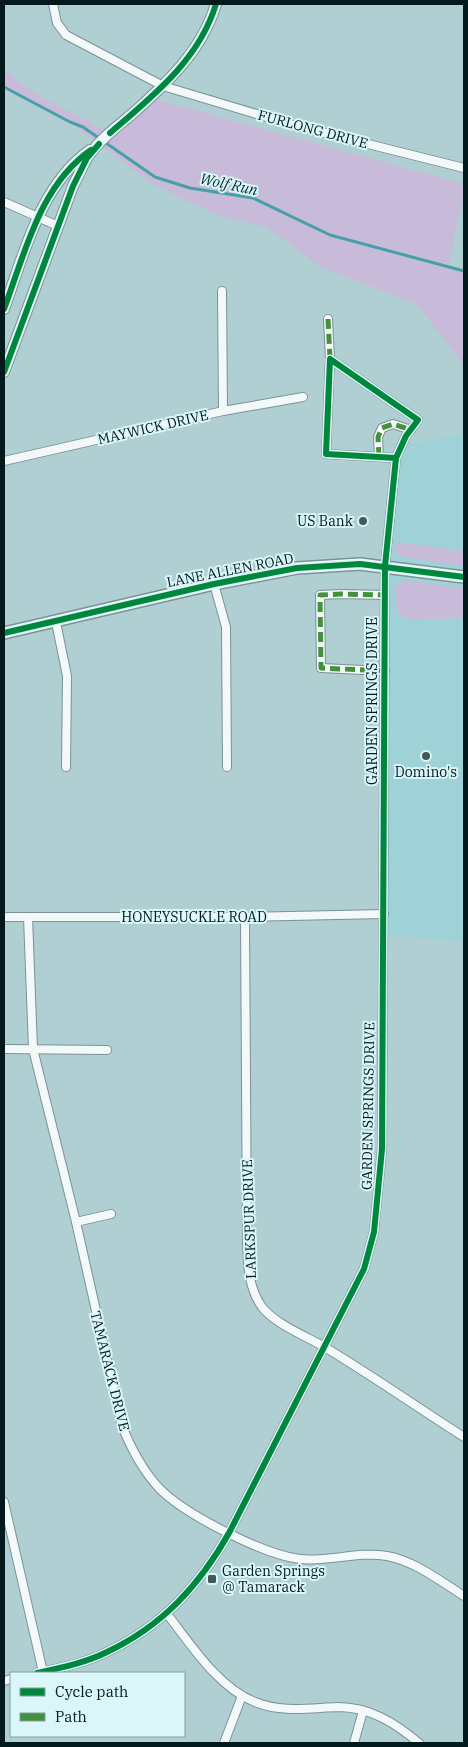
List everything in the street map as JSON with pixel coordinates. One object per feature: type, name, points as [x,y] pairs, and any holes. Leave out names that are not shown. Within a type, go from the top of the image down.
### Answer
[{"type":"main road","name":"LANE ALLEN ROAD","points":[[4,633],[214,584],[297,568],[360,564],[464,577]]},
{"type":"street","name":"FURLONG DRIVE","points":[[53,4],[57,23],[66,35],[163,86],[310,129],[464,168]]},
{"type":"street","points":[[4,372],[58,226],[83,166],[99,144],[163,86],[197,46],[212,19],[216,4]]},
{"type":"street","points":[[4,308],[38,216],[52,189],[76,160],[99,144]]},
{"type":"street","points":[[4,202],[58,226]]},
{"type":"street","points":[[222,291],[223,411]]},
{"type":"street","points":[[328,319],[330,359],[326,454],[396,458],[418,420],[330,359]]},
{"type":"street","name":"MAYWICK DRIVE","points":[[4,462],[223,411],[302,397]]},
{"type":"street","points":[[379,457],[378,437],[382,428],[393,424],[411,430]]},
{"type":"street","name":"GARDEN SPRINGS DRIVE","points":[[44,1672],[72,1665],[107,1652],[138,1634],[167,1614],[205,1572],[229,1533],[364,1269],[374,1232],[382,1161],[385,566],[396,458]]},
{"type":"street","points":[[214,584],[226,627],[227,767]]},
{"type":"street","points":[[385,595],[320,595],[321,668],[385,671]]},
{"type":"street","points":[[56,622],[67,676],[66,767]]},
{"type":"street","name":"HONEYSUCKLE ROAD","points":[[4,917],[245,917],[384,914]]},
{"type":"street","name":"TAMARACK DRIVE","points":[[28,917],[33,1049],[76,1222],[122,1426],[143,1468],[171,1500],[229,1533],[270,1552],[298,1559],[313,1560],[374,1555],[388,1556],[427,1572],[464,1596]]},
{"type":"street","name":"LARKSPUR DRIVE","points":[[245,917],[247,1241],[250,1283],[263,1309],[276,1319],[464,1437]]},
{"type":"street","points":[[4,1050],[106,1050]]},
{"type":"street","points":[[76,1222],[111,1214]]},
{"type":"street","points":[[4,1502],[40,1672]]},
{"type":"street","points":[[167,1614],[207,1665],[230,1688],[242,1696],[278,1709],[338,1707],[362,1711],[386,1718],[419,1743]]},
{"type":"street","points":[[224,1743],[242,1696]]},
{"type":"street","points":[[354,1743],[362,1711]]},
{"type":"shaded area","points":[[4,71],[40,96],[110,133],[152,96],[158,100],[464,184],[464,194],[448,267],[464,271],[464,365],[416,304],[321,267],[264,226],[219,216],[151,183],[70,122],[4,87]]},
{"type":"shaded area","points":[[464,434],[464,942],[384,934],[385,566],[400,445]]},
{"type":"shaded area","points":[[399,542],[464,551],[464,566],[398,555],[394,549]]},
{"type":"shaded area","points":[[404,580],[464,588],[464,618],[410,620],[400,616],[395,605],[395,587]]},
{"type":"waterway","name":"Wolf Run","points":[[4,87],[83,127],[155,177],[190,188],[253,198],[330,235],[464,271]]},
{"type":"marked path","points":[[328,319],[330,359]]},
{"type":"marked path","points":[[379,457],[378,437],[382,428],[393,424],[411,430]]},
{"type":"marked path","points":[[385,595],[320,595],[321,668],[385,671]]},
{"type":"cycle path","points":[[110,133],[173,76],[198,43],[216,4]]},
{"type":"cycle path","points":[[4,372],[73,186],[87,158],[99,144]]},
{"type":"cycle path","points":[[4,309],[27,243],[47,201],[73,165],[91,150]]},
{"type":"cycle path","points":[[330,359],[418,420],[406,436],[396,458],[326,454],[330,359]]},
{"type":"cycle path","points":[[41,1672],[90,1659],[127,1642],[162,1617],[192,1587],[229,1533],[364,1269],[374,1232],[382,1149],[385,566],[396,458]]},
{"type":"cycle path","points":[[4,633],[214,584],[297,568],[360,564],[464,577]]},
{"type":"place","name":"US Bank","points":[[363,521]]},
{"type":"place","name":"Domino's","points":[[426,756]]},
{"type":"place","name":"Garden Springs @ Tamarack","points":[[212,1579]]}]
